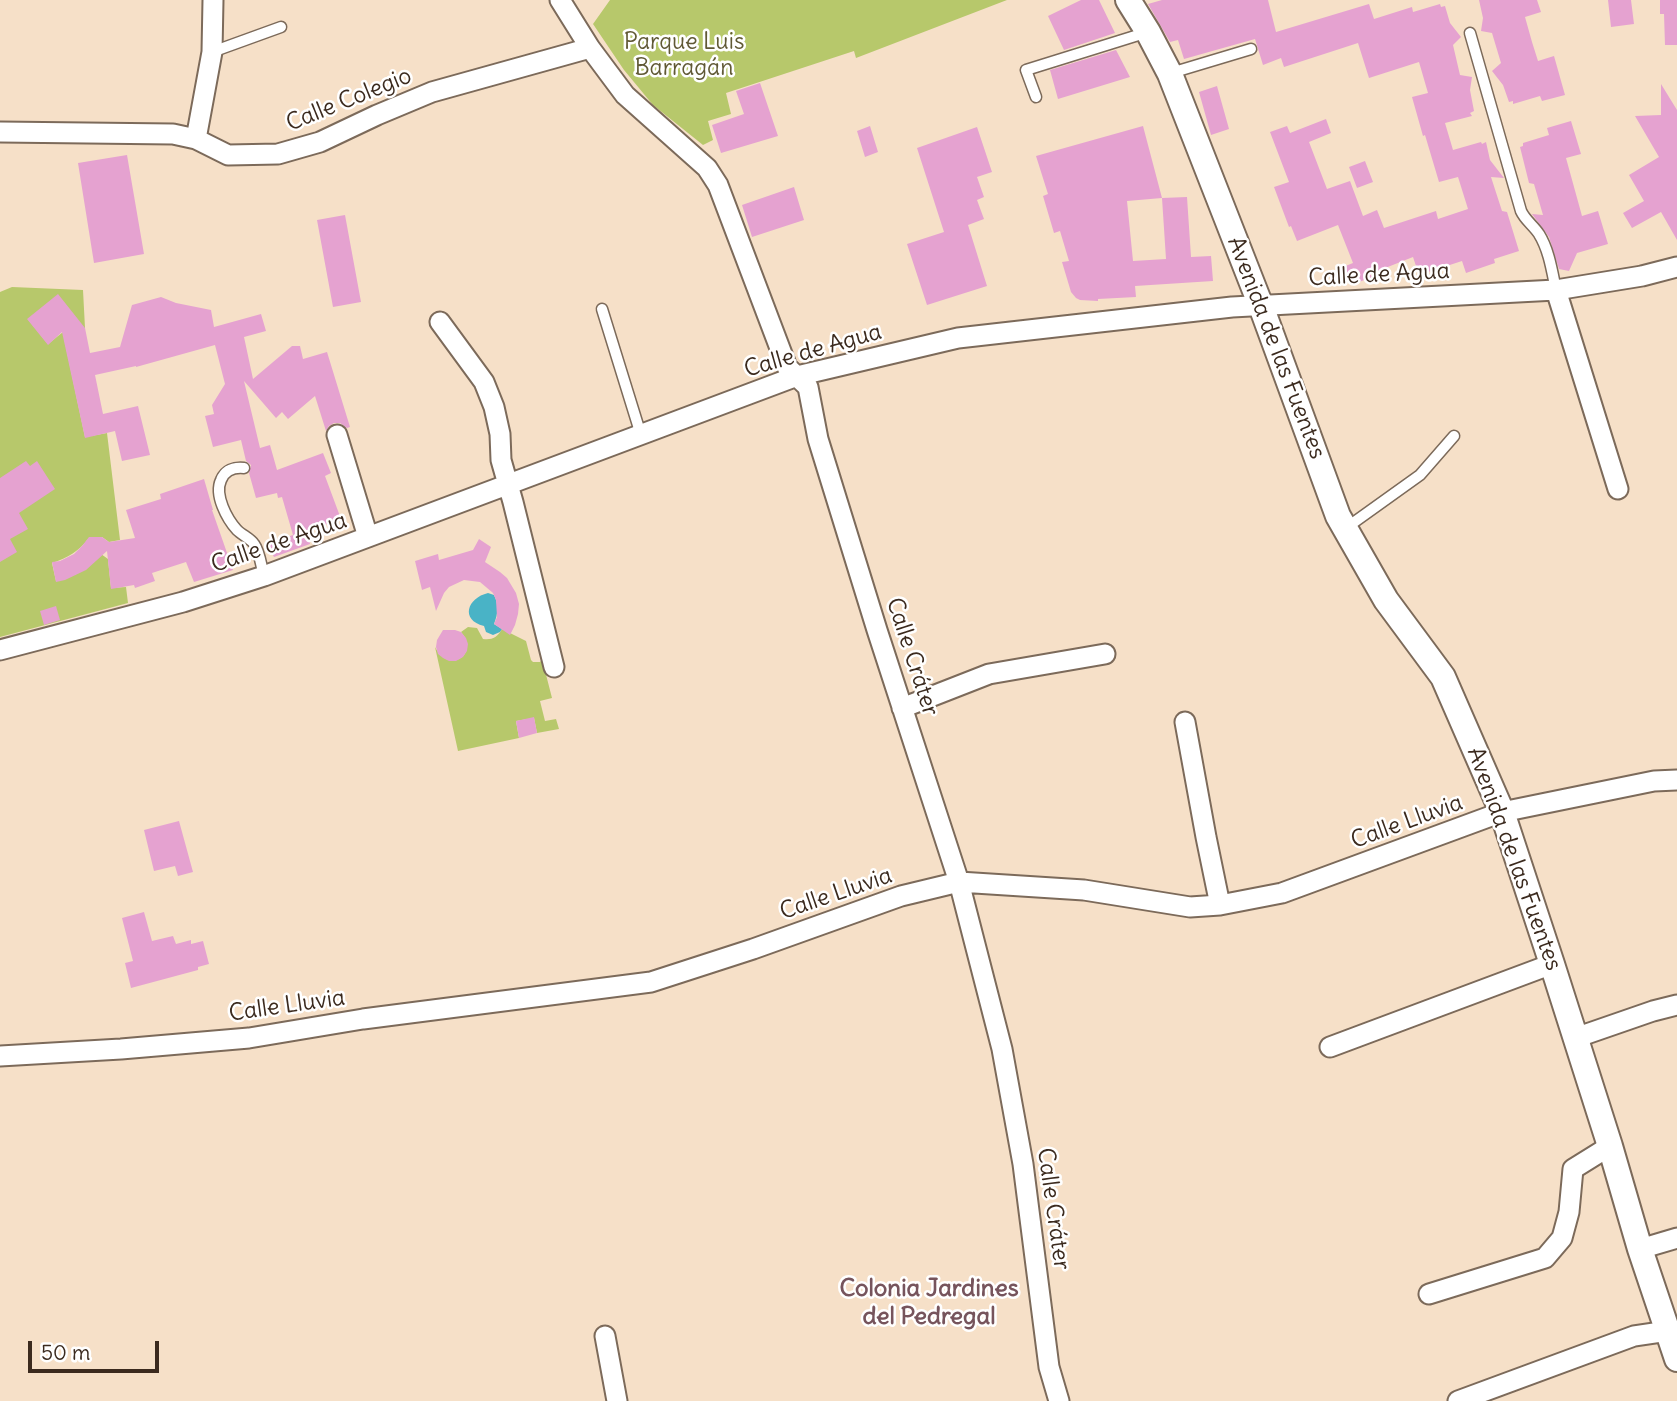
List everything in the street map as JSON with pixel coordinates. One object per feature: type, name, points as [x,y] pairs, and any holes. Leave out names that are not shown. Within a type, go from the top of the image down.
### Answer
[{"type":"street","points":[[196,139],[212,52],[213,0]]},
{"type":"street","name":"Calle Cráter","points":[[560,0],[590,48],[625,95],[707,168],[718,185],[787,367],[808,387],[818,439],[959,882],[1002,1049],[1023,1164],[1049,1367],[1059,1401]]},
{"type":"street","name":"Avenida de las Fuentes","points":[[1128,0],[1170,74],[1261,306],[1338,516],[1386,600],[1443,677],[1484,767],[1502,812],[1552,964],[1677,1359]]},
{"type":"street","name":"Calle Colegio","points":[[0,132],[173,134],[196,139],[228,155],[278,154],[320,142],[432,92],[590,48]]},
{"type":"street","name":"Calle de Agua","points":[[0,650],[183,602],[264,576],[797,376],[958,338],[1219,309],[1556,290],[1642,276],[1677,267]]},
{"type":"street","points":[[1556,290],[1618,489]]},
{"type":"street","points":[[440,322],[490,394],[498,420],[501,460],[554,667]]},
{"type":"street","points":[[337,435],[368,537]]},
{"type":"street","points":[[902,708],[989,674],[1105,654]]},
{"type":"street","points":[[1185,722],[1220,905]]},
{"type":"street","name":"Calle Lluvia","points":[[0,1056],[249,1038],[363,1019],[651,982],[901,896],[959,882],[1084,890],[1190,906],[1220,905],[1282,893],[1502,812],[1654,781],[1677,780]]},
{"type":"street","points":[[1330,1047],[1552,964]]},
{"type":"street","points":[[1575,1038],[1677,1005]]},
{"type":"street","points":[[1429,1294],[1545,1258],[1562,1238],[1569,1212],[1573,1169],[1610,1146]]},
{"type":"street","points":[[1640,1249],[1677,1238]]},
{"type":"street","points":[[1458,1401],[1634,1336],[1668,1331]]},
{"type":"street","points":[[605,1336],[617,1401]]},
{"type":"lane","points":[[212,52],[281,27]]},
{"type":"lane","points":[[1036,97],[1026,70],[1148,32]]},
{"type":"lane","points":[[1470,33],[1521,211],[1537,230],[1546,247],[1556,290]]},
{"type":"lane","points":[[1170,74],[1251,49]]},
{"type":"lane","points":[[602,309],[641,435]]},
{"type":"lane","points":[[1346,529],[1420,475],[1454,436]]},
{"type":"lane","points":[[244,468],[228,471],[221,480],[221,502],[230,522],[254,543],[264,576]]},
{"type":"green space","name":"Parque Luis Barragán","points":[[610,0],[1007,0],[856,58],[854,51],[726,93],[731,114],[708,121],[713,140],[703,145],[653,105],[624,70],[593,24]]},
{"type":"green space","points":[[12,287],[83,290],[85,328],[63,333],[85,437],[107,433],[120,540],[109,542],[102,537],[89,538],[73,554],[52,563],[56,581],[81,571],[101,554],[108,559],[111,588],[126,587],[128,603],[0,637],[0,292]],"holes":[[[28,319],[78,320],[48,344]]]},
{"type":"green space","points":[[468,627],[477,628],[483,639],[494,638],[502,629],[526,641],[531,660],[540,662],[542,659],[552,698],[540,701],[545,721],[556,719],[559,729],[537,733],[534,718],[516,721],[519,738],[458,751],[435,647],[448,660],[460,658],[467,648],[461,632]]},
{"type":"water","points":[[488,593],[494,595],[497,602],[494,624],[502,629],[493,635],[486,632],[484,626],[476,623],[469,614],[475,599]]},
{"type":"building","points":[[1081,0],[1099,0],[1115,33],[1064,50],[1048,16]]},
{"type":"building","points":[[1162,0],[1268,0],[1276,32],[1369,4],[1374,19],[1412,7],[1413,12],[1440,4],[1441,7],[1445,6],[1450,23],[1461,37],[1453,45],[1460,75],[1472,77],[1470,90],[1474,111],[1470,113],[1472,116],[1445,123],[1453,150],[1486,142],[1490,160],[1504,178],[1491,177],[1502,211],[1507,212],[1519,251],[1494,259],[1495,263],[1466,273],[1462,261],[1419,275],[1413,257],[1370,274],[1372,277],[1359,282],[1357,278],[1349,282],[1343,267],[1353,263],[1338,225],[1297,241],[1291,226],[1289,227],[1274,187],[1289,182],[1270,132],[1287,126],[1290,133],[1326,119],[1331,133],[1309,142],[1327,189],[1350,181],[1363,216],[1377,210],[1384,228],[1436,211],[1438,219],[1468,209],[1458,177],[1439,182],[1425,135],[1423,136],[1412,97],[1428,93],[1419,62],[1369,78],[1358,43],[1284,67],[1281,58],[1263,65],[1255,39],[1184,59],[1178,40],[1170,42],[1148,4]]},
{"type":"building","points":[[1479,0],[1537,0],[1541,12],[1525,17],[1532,42],[1538,61],[1554,56],[1565,95],[1542,101],[1540,96],[1513,104],[1513,101],[1509,102],[1503,85],[1492,71],[1501,63],[1492,33],[1481,31],[1483,18]]},
{"type":"building","points":[[1608,0],[1631,0],[1634,24],[1611,27]]},
{"type":"building","points":[[1660,0],[1677,0],[1677,45],[1665,45],[1664,14],[1660,14]]},
{"type":"building","points":[[1116,50],[1130,77],[1058,99],[1050,70]]},
{"type":"building","points":[[760,83],[778,136],[721,153],[712,125],[744,114],[736,91]]},
{"type":"building","points":[[1661,84],[1677,110],[1677,240],[1661,212],[1632,228],[1623,213],[1644,201],[1629,175],[1659,157],[1635,116],[1661,115]]},
{"type":"building","points":[[1217,86],[1229,129],[1211,135],[1199,92]]},
{"type":"building","points":[[1571,121],[1581,154],[1566,158],[1582,216],[1598,211],[1608,244],[1577,253],[1569,271],[1559,269],[1549,237],[1532,214],[1543,215],[1534,184],[1529,183],[1520,147],[1523,143],[1549,135],[1547,128]]},
{"type":"building","points":[[870,126],[878,152],[865,157],[857,131]]},
{"type":"building","points":[[1143,126],[1162,198],[1187,197],[1191,257],[1211,256],[1213,281],[1135,286],[1136,297],[1098,301],[1076,298],[1071,292],[1062,262],[1069,261],[1060,231],[1054,233],[1043,196],[1048,194],[1036,156]],"holes":[[[1162,198],[1166,259],[1133,261],[1127,201]]]},
{"type":"building","points":[[977,127],[992,172],[977,177],[984,197],[977,200],[984,219],[968,225],[987,286],[927,305],[907,244],[944,232],[917,148]]},
{"type":"building","points":[[127,155],[144,254],[94,263],[78,163]]},
{"type":"building","points":[[1365,161],[1373,182],[1357,188],[1349,167]]},
{"type":"building","points":[[794,187],[804,220],[752,237],[742,205]]},
{"type":"building","points":[[345,215],[361,302],[333,307],[317,220]]},
{"type":"building","points":[[58,294],[85,328],[90,353],[120,347],[132,305],[161,297],[211,310],[214,327],[261,314],[266,331],[244,337],[253,379],[292,346],[300,346],[303,359],[327,352],[350,427],[334,423],[326,431],[315,396],[288,419],[282,412],[276,418],[244,381],[260,448],[270,445],[277,470],[323,453],[331,473],[325,476],[341,519],[308,531],[310,544],[274,557],[267,544],[293,535],[282,497],[278,498],[277,493],[256,498],[249,473],[251,465],[246,461],[241,440],[213,447],[205,416],[214,414],[212,405],[225,384],[215,345],[136,367],[95,375],[103,414],[138,406],[150,455],[122,461],[115,431],[85,438],[62,332],[48,345],[27,319]]},
{"type":"building","points":[[26,461],[30,466],[37,461],[55,489],[19,513],[28,529],[10,539],[17,552],[0,562],[0,478]]},
{"type":"building","points":[[204,479],[233,570],[194,582],[186,562],[152,573],[155,581],[135,588],[134,585],[111,589],[107,551],[86,570],[56,582],[52,562],[74,554],[89,537],[102,537],[109,542],[135,538],[126,510],[161,499],[160,494]]},
{"type":"building","points":[[479,539],[491,547],[485,562],[507,578],[516,593],[518,614],[510,635],[494,624],[497,617],[496,600],[493,593],[480,582],[464,580],[449,587],[436,611],[430,587],[422,590],[415,561],[438,554],[439,560],[473,550]]},
{"type":"building","points":[[56,606],[60,620],[44,625],[40,611]]},
{"type":"building","points":[[443,630],[461,632],[466,638],[467,651],[456,661],[449,661],[438,654],[437,640]]},
{"type":"building","points":[[534,717],[537,733],[519,738],[516,721]]},
{"type":"building","points":[[179,821],[193,872],[178,876],[175,866],[154,871],[144,830]]},
{"type":"building","points":[[144,912],[152,941],[173,936],[176,944],[191,940],[191,944],[203,941],[209,964],[198,967],[198,970],[131,988],[125,963],[133,961],[122,918]]},
{"type":"district","name":"Colonia Jardines del Pedregal","points":[[929,1303]]}]
